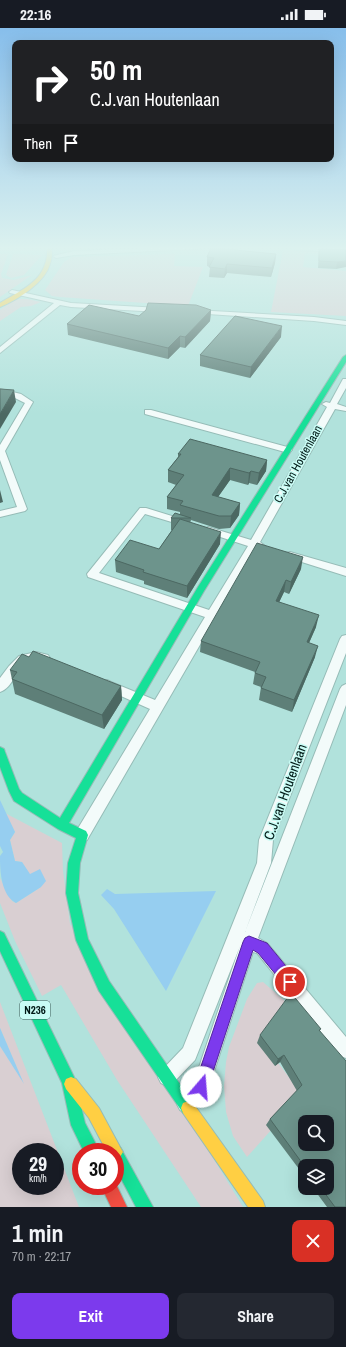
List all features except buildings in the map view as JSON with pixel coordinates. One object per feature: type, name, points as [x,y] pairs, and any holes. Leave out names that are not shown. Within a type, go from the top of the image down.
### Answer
[{"type":"street","points":[[58,303],[164,311]]},
{"type":"street","points":[[0,350],[58,303]]},
{"type":"street","points":[[188,312],[314,319],[346,323]]},
{"type":"street","points":[[336,322],[346,329]]},
{"type":"street","name":"C.J.van Houtenlaan","points":[[62,825],[135,697],[232,538],[346,357]]},
{"type":"street","name":"C.J.van Houtenlaan","points":[[257,1207],[104,986],[82,940],[72,893],[74,863],[82,835],[254,544],[331,405],[344,387]]},
{"type":"street","points":[[0,391],[18,396],[29,402],[1,452],[22,509],[0,514]]},
{"type":"street","points":[[317,402],[346,409]]},
{"type":"street","name":"C.J.van Houtenlaan","points":[[148,412],[288,450]]},
{"type":"street","points":[[212,615],[92,574],[143,510],[346,572]]},
{"type":"street","name":"C.J.van Houtenlaan","points":[[186,1104],[201,1087],[264,863],[266,840],[299,754],[345,646]]},
{"type":"street","points":[[0,687],[20,660],[27,656],[36,655],[53,662]]},
{"type":"street","points":[[94,680],[158,707]]},
{"type":"street","name":"C.J.van Houtenlaan","points":[[167,1077],[189,1054],[242,939],[346,689]]},
{"type":"street","points":[[0,752],[14,791],[18,797],[62,825],[82,835]]},
{"type":"street","name":"N236","points":[[0,937],[69,1082],[94,1113],[110,1143]]},
{"type":"street","points":[[242,939],[262,948],[346,1050]]},
{"type":"street","name":"N236","points":[[69,1082],[78,1125],[87,1143]]},
{"type":"street","name":"N236","points":[[124,1168],[145,1207]]},
{"type":"street","points":[[113,1195],[119,1207]]},
{"type":"shaded area","points":[[10,303],[38,303],[31,306],[21,307],[0,321],[0,310]]},
{"type":"shaded area","points":[[146,303],[189,303],[188,306]]},
{"type":"shaded area","points":[[273,303],[346,303],[346,316],[271,312]]},
{"type":"shaded area","points":[[5,813],[62,843],[63,871],[70,924],[243,1207],[201,1207],[117,1080],[61,985],[42,996],[15,941],[0,903],[0,878],[12,901],[16,903],[41,887],[30,875],[22,862],[15,861],[10,840],[15,832]]},
{"type":"shaded area","points":[[263,982],[286,1002],[260,1039],[298,1089],[273,1128],[247,1157],[233,1136],[226,1112],[224,1086],[226,1062],[229,1047],[247,999],[257,983]]},
{"type":"shaded area","points":[[0,1002],[54,1143],[12,1143],[12,1195],[64,1195],[64,1168],[72,1189],[72,1195],[74,1195],[79,1207],[0,1207],[0,1046],[22,1080],[0,1028]]},
{"type":"water","points":[[0,800],[15,832],[10,840],[15,861],[22,862],[30,874],[40,869],[46,881],[41,887],[16,903],[7,894],[2,882],[0,856],[3,852],[0,846]]},
{"type":"water","points":[[107,889],[115,894],[216,891],[166,991],[114,909],[101,895]]},
{"type":"water","points":[[0,1028],[24,1084],[0,1046]]},
{"type":"traffic: fast","points":[[62,825],[201,589],[346,357]]},
{"type":"traffic: fast","points":[[0,752],[14,791],[18,797],[62,825],[82,835],[74,863],[72,893],[82,940],[104,986],[188,1108]]},
{"type":"traffic: fast","points":[[0,937],[69,1082],[78,1125],[87,1143]]},
{"type":"traffic: fast","points":[[124,1168],[145,1207]]},
{"type":"traffic: slow","points":[[71,1084],[94,1113],[110,1143]]},
{"type":"traffic: slow","points":[[188,1108],[257,1207]]},
{"type":"traffic: jam","points":[[113,1195],[119,1207]]},
{"type":"route","points":[[201,1087],[249,942],[262,948],[290,982]]}]
